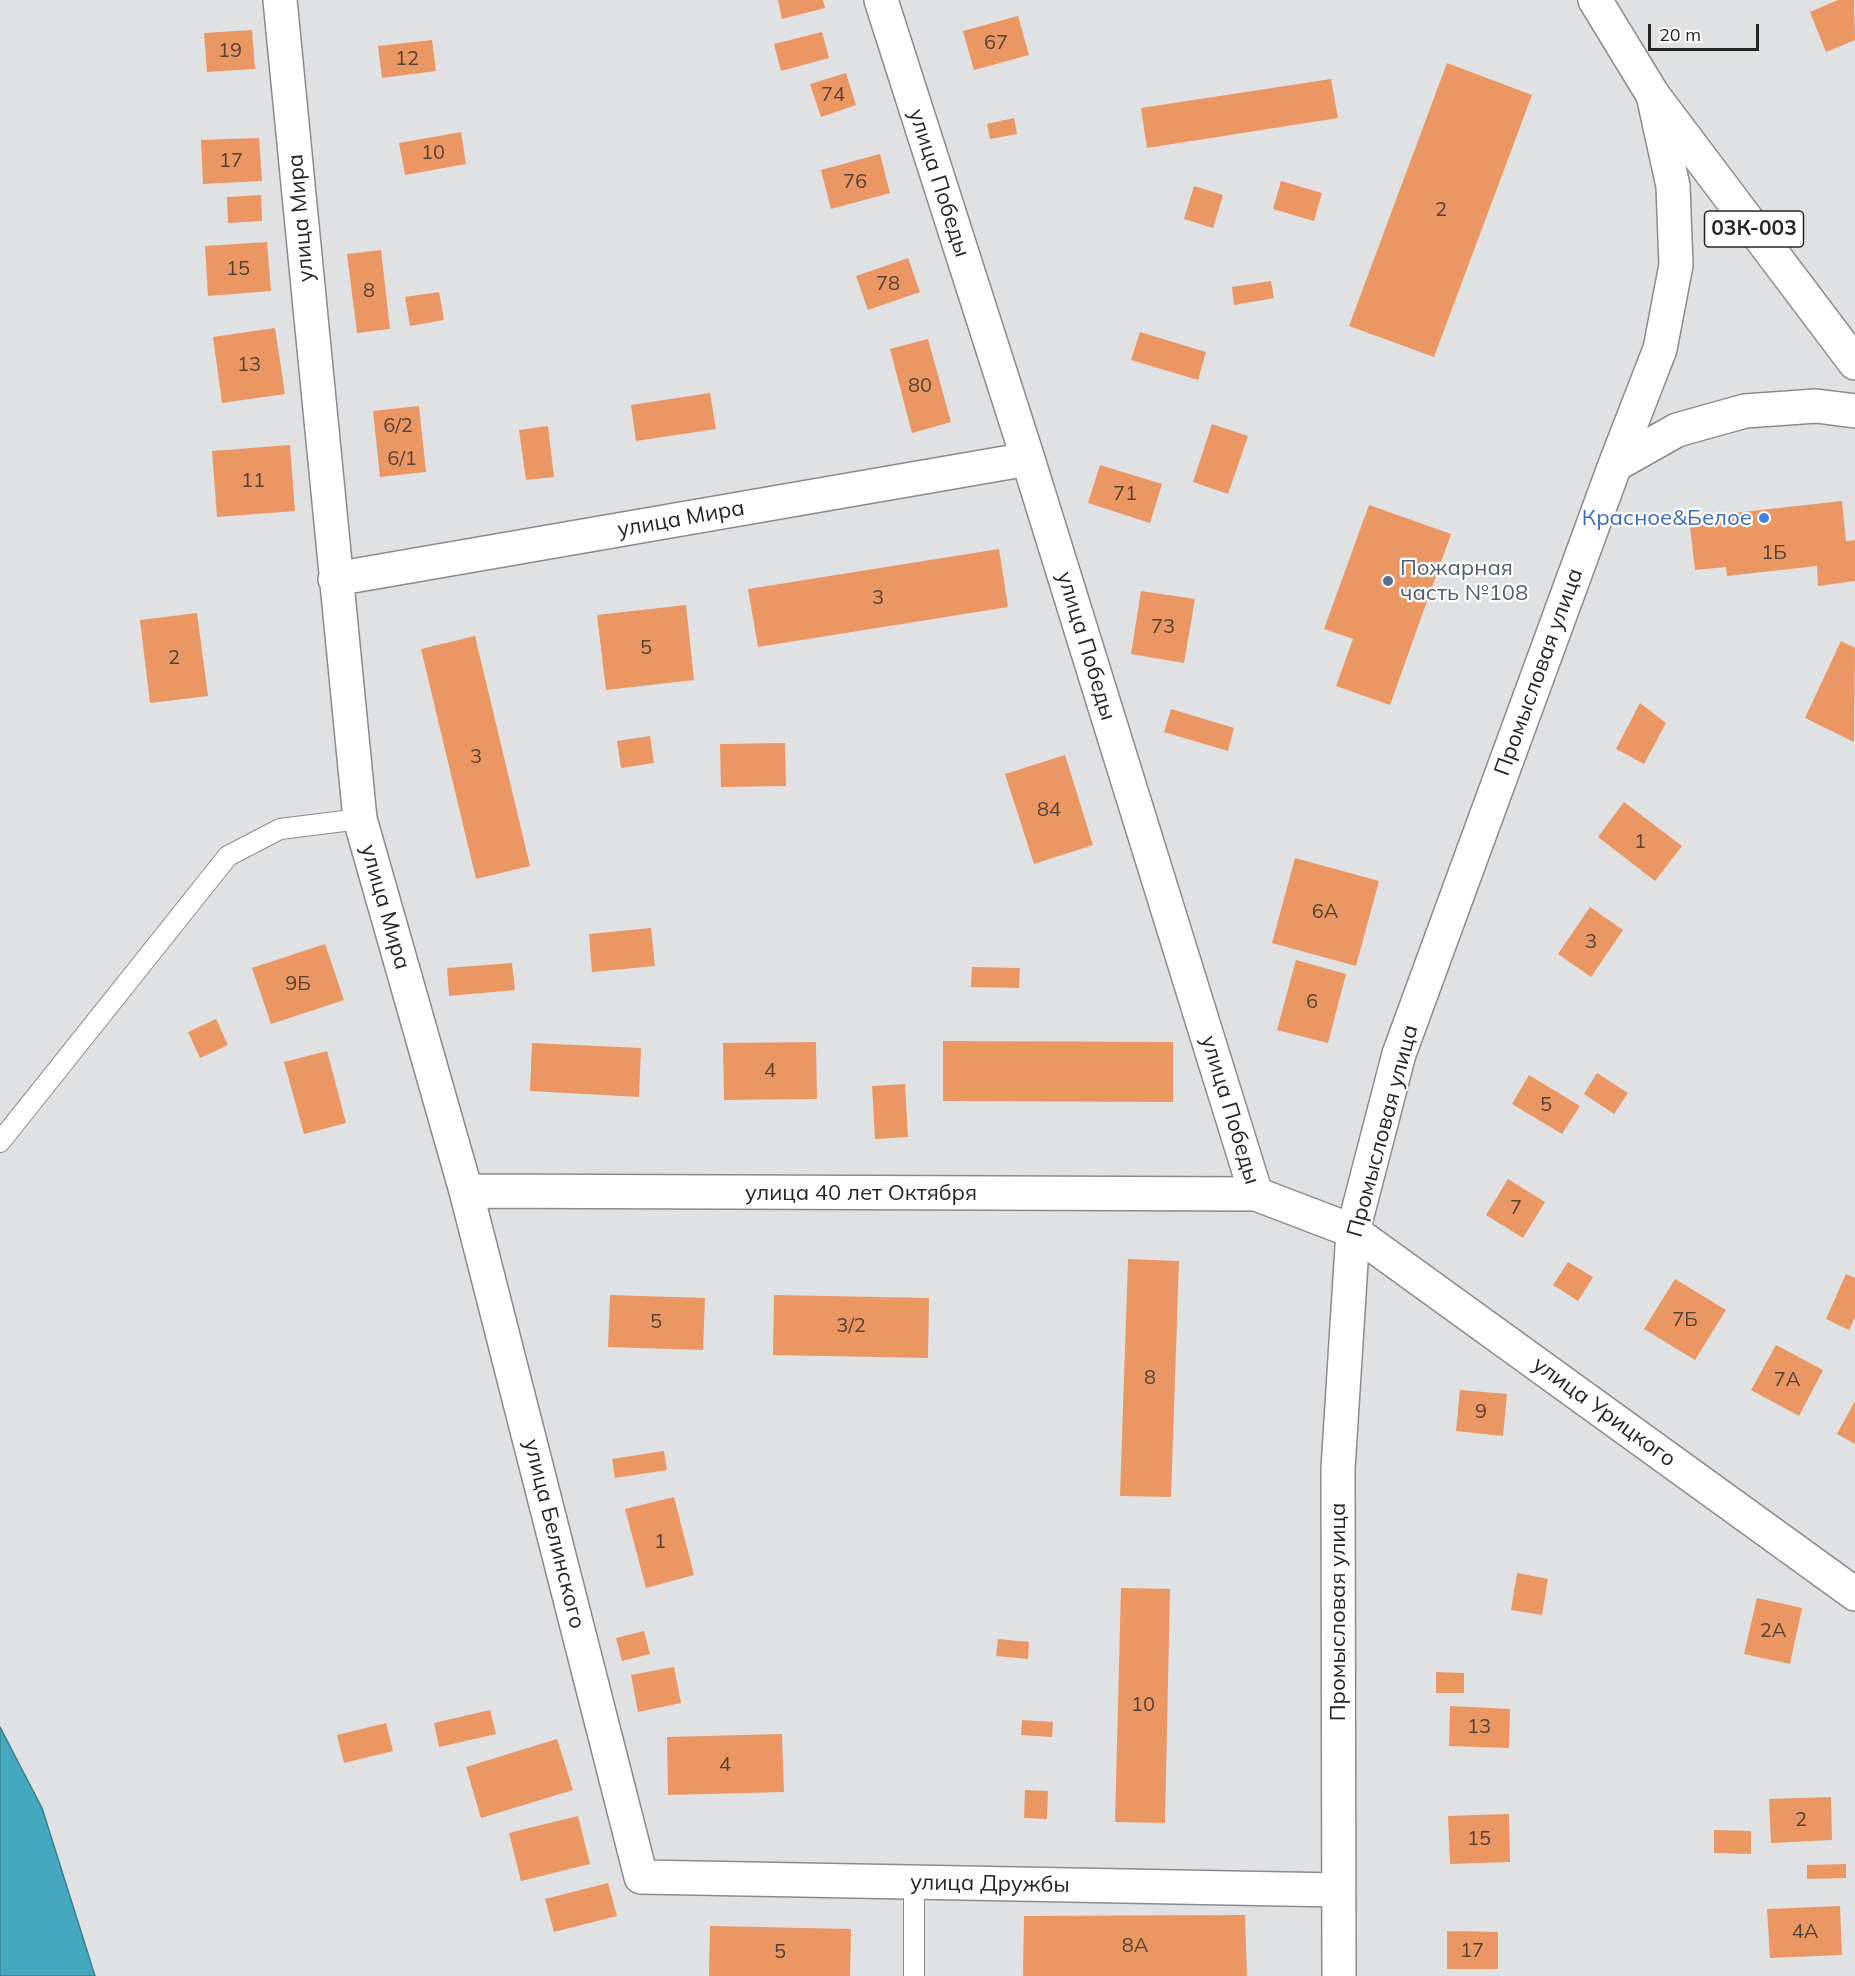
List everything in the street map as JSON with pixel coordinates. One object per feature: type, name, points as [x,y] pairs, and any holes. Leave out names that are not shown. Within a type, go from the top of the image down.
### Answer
[{"type":"street","name":"улица Мира","points":[[280,0],[360,819],[466,1191]]},
{"type":"street","name":"улица Победы","points":[[881,0],[1028,459],[1256,1194],[1353,1231]]},
{"type":"street","name":"03К-003","points":[[1595,0],[1653,95],[1855,363]]},
{"type":"street","name":"Промысловая улица","points":[[1339,1976],[1338,1469],[1353,1231],[1399,1054],[1615,465],[1660,349],[1676,265],[1673,186],[1653,95]]},
{"type":"street","points":[[1615,465],[1677,430],[1745,411],[1816,406],[1855,411]]},
{"type":"street","name":"улица Мира","points":[[335,579],[1028,459]]},
{"type":"street","name":"улица 40 лет Октября","points":[[466,1191],[1256,1194]]},
{"type":"street","name":"улица Белинского","points":[[466,1191],[641,1877]]},
{"type":"street","name":"улица Урицкого","points":[[1353,1231],[1855,1594]]},
{"type":"street","name":"улица Дружбы","points":[[641,1877],[1338,1890]]},
{"type":"lane","points":[[0,1142],[228,856],[280,829],[360,819]]},
{"type":"lane","points":[[914,1882],[914,1976]]},
{"type":"water","points":[[0,1727],[42,1808],[95,1976],[0,1976]]},
{"type":"building","points":[[778,0],[823,0],[825,8],[782,19]]},
{"type":"building","points":[[1838,0],[1854,0],[1855,40],[1826,52],[1810,12]]},
{"type":"building","points":[[1018,16],[1029,55],[974,70],[963,31]]},
{"type":"building","points":[[252,30],[255,69],[207,72],[204,33]]},
{"type":"building","points":[[822,32],[829,58],[781,71],[774,44]]},
{"type":"building","points":[[432,40],[436,71],[382,78],[378,46]]},
{"type":"building","points":[[1447,63],[1532,95],[1434,357],[1349,326]]},
{"type":"building","points":[[846,73],[856,105],[821,117],[810,84]]},
{"type":"building","points":[[1331,79],[1338,118],[1147,148],[1141,108]]},
{"type":"building","points":[[1014,118],[1017,134],[990,139],[987,124]]},
{"type":"building","points":[[461,132],[466,164],[405,175],[399,143]]},
{"type":"building","points":[[259,138],[262,181],[203,184],[201,140]]},
{"type":"building","points":[[880,154],[890,193],[831,209],[821,170]]},
{"type":"building","points":[[1281,181],[1322,193],[1314,221],[1273,209]]},
{"type":"building","points":[[1194,186],[1223,195],[1213,228],[1184,219]]},
{"type":"building","points":[[261,195],[262,221],[228,223],[227,197]]},
{"type":"building","points":[[267,242],[271,291],[208,296],[205,246]]},
{"type":"building","points":[[381,250],[390,329],[357,333],[347,254]]},
{"type":"building","points":[[908,258],[920,292],[868,310],[856,276]]},
{"type":"building","points":[[1271,281],[1274,298],[1234,305],[1232,287]]},
{"type":"building","points":[[439,292],[444,320],[410,326],[405,297]]},
{"type":"building","points":[[275,328],[285,394],[222,403],[213,337]]},
{"type":"building","points":[[1140,332],[1206,352],[1198,380],[1131,360]]},
{"type":"building","points":[[928,339],[951,422],[912,433],[890,349]]},
{"type":"building","points":[[710,393],[716,429],[636,441],[631,405]]},
{"type":"building","points":[[419,406],[426,472],[380,477],[373,411]]},
{"type":"building","points":[[1212,424],[1248,436],[1228,494],[1193,482]]},
{"type":"building","points":[[548,426],[554,477],[526,480],[519,430]]},
{"type":"building","points":[[290,445],[295,511],[217,517],[212,451]]},
{"type":"building","points":[[1100,465],[1162,484],[1150,523],[1088,503]]},
{"type":"building","points":[[1842,501],[1846,541],[1855,540],[1855,581],[1818,586],[1817,566],[1727,576],[1726,567],[1695,570],[1689,518]]},
{"type":"building","name":"Пожарная часть №108","points":[[1369,505],[1451,534],[1390,705],[1336,686],[1353,639],[1324,629]]},
{"type":"building","points":[[999,549],[1008,607],[758,647],[748,589]]},
{"type":"building","points":[[1141,591],[1195,599],[1184,663],[1131,654]]},
{"type":"building","points":[[686,605],[694,680],[606,690],[597,615]]},
{"type":"building","points":[[197,613],[208,696],[150,703],[140,620]]},
{"type":"building","points":[[475,636],[530,866],[476,879],[421,649]]},
{"type":"building","points":[[1841,641],[1855,648],[1854,742],[1805,718]]},
{"type":"building","points":[[1640,703],[1666,723],[1644,764],[1616,749]]},
{"type":"building","points":[[1171,709],[1234,728],[1228,751],[1164,732]]},
{"type":"building","points":[[650,736],[654,763],[621,768],[617,741]]},
{"type":"building","points":[[785,743],[786,786],[721,787],[720,744]]},
{"type":"building","points":[[1065,755],[1093,845],[1034,864],[1005,774]]},
{"type":"building","points":[[1624,802],[1682,846],[1655,881],[1598,837]]},
{"type":"building","points":[[1295,858],[1379,881],[1356,966],[1272,943]]},
{"type":"building","points":[[1590,907],[1623,930],[1591,977],[1558,954]]},
{"type":"building","points":[[651,928],[655,966],[592,972],[589,934]]},
{"type":"building","points":[[325,944],[344,1000],[271,1024],[252,968]]},
{"type":"building","points":[[1296,960],[1346,974],[1328,1043],[1277,1030]]},
{"type":"building","points":[[512,963],[515,990],[449,996],[447,968]]},
{"type":"building","points":[[972,967],[1020,968],[1019,988],[971,987]]},
{"type":"building","points":[[216,1019],[228,1045],[200,1058],[188,1032]]},
{"type":"building","points":[[943,1041],[1173,1042],[1173,1102],[943,1101]]},
{"type":"building","points":[[816,1042],[817,1099],[724,1100],[723,1043]]},
{"type":"building","points":[[532,1043],[641,1048],[639,1097],[530,1091]]},
{"type":"building","points":[[327,1051],[346,1123],[304,1134],[284,1062]]},
{"type":"building","points":[[1597,1073],[1628,1093],[1614,1114],[1584,1094]]},
{"type":"building","points":[[1529,1075],[1580,1106],[1562,1134],[1512,1104]]},
{"type":"building","points":[[905,1084],[908,1137],[875,1139],[872,1086]]},
{"type":"building","points":[[1508,1179],[1545,1202],[1523,1238],[1486,1215]]},
{"type":"building","points":[[1128,1259],[1179,1261],[1171,1497],[1120,1496]]},
{"type":"building","points":[[1568,1262],[1593,1277],[1578,1301],[1553,1285]]},
{"type":"building","points":[[1846,1274],[1855,1278],[1855,1317],[1849,1330],[1826,1319]]},
{"type":"building","points":[[1675,1279],[1726,1310],[1695,1360],[1644,1329]]},
{"type":"building","points":[[610,1295],[705,1298],[703,1350],[608,1347]]},
{"type":"building","points":[[774,1295],[929,1298],[928,1358],[773,1355]]},
{"type":"building","points":[[1776,1345],[1823,1370],[1799,1416],[1751,1390]]},
{"type":"building","points":[[1460,1390],[1507,1394],[1503,1436],[1456,1431]]},
{"type":"building","points":[[1855,1401],[1855,1444],[1837,1434]]},
{"type":"building","points":[[664,1451],[667,1470],[615,1478],[612,1459]]},
{"type":"building","points":[[674,1497],[694,1575],[646,1588],[625,1509]]},
{"type":"building","points":[[1517,1573],[1548,1579],[1542,1615],[1511,1610]]},
{"type":"building","points":[[1121,1588],[1170,1589],[1165,1823],[1115,1822]]},
{"type":"building","points":[[1757,1598],[1802,1608],[1790,1664],[1744,1654]]},
{"type":"building","points":[[644,1631],[650,1654],[622,1661],[616,1638]]},
{"type":"building","points":[[998,1639],[1029,1642],[1028,1659],[996,1656]]},
{"type":"building","points":[[674,1667],[681,1703],[638,1712],[631,1675]]},
{"type":"building","points":[[1436,1672],[1464,1673],[1464,1693],[1436,1693]]},
{"type":"building","points":[[1450,1706],[1510,1709],[1509,1748],[1449,1746]]},
{"type":"building","points":[[490,1710],[496,1734],[439,1747],[434,1723]]},
{"type":"building","points":[[1022,1720],[1053,1722],[1052,1737],[1021,1735]]},
{"type":"building","points":[[386,1723],[393,1751],[344,1763],[337,1735]]},
{"type":"building","points":[[782,1734],[784,1792],[668,1795],[667,1737]]},
{"type":"building","points":[[557,1739],[573,1790],[481,1818],[466,1767]]},
{"type":"building","points":[[1025,1790],[1048,1791],[1047,1819],[1024,1818]]},
{"type":"building","points":[[1831,1797],[1832,1840],[1771,1843],[1769,1799]]},
{"type":"building","points":[[1509,1814],[1510,1862],[1450,1864],[1448,1816]]},
{"type":"building","points":[[578,1816],[590,1864],[521,1881],[509,1833]]},
{"type":"building","points":[[1714,1830],[1751,1831],[1751,1854],[1714,1853]]},
{"type":"building","points":[[1846,1864],[1846,1878],[1807,1879],[1807,1865]]},
{"type":"building","points":[[608,1883],[617,1916],[554,1932],[545,1899]]},
{"type":"building","points":[[1840,1906],[1842,1955],[1770,1958],[1767,1909]]},
{"type":"building","points":[[1245,1915],[1247,1976],[1023,1976],[1024,1916]]},
{"type":"building","points":[[710,1926],[851,1929],[850,1976],[709,1976]]},
{"type":"building","points":[[1447,1931],[1498,1932],[1498,1969],[1447,1969]]},
{"type":"place","name":"Красное&Белое","points":[[1764,518]]},
{"type":"place","name":"Пожарная часть №108","points":[[1388,581]]}]
